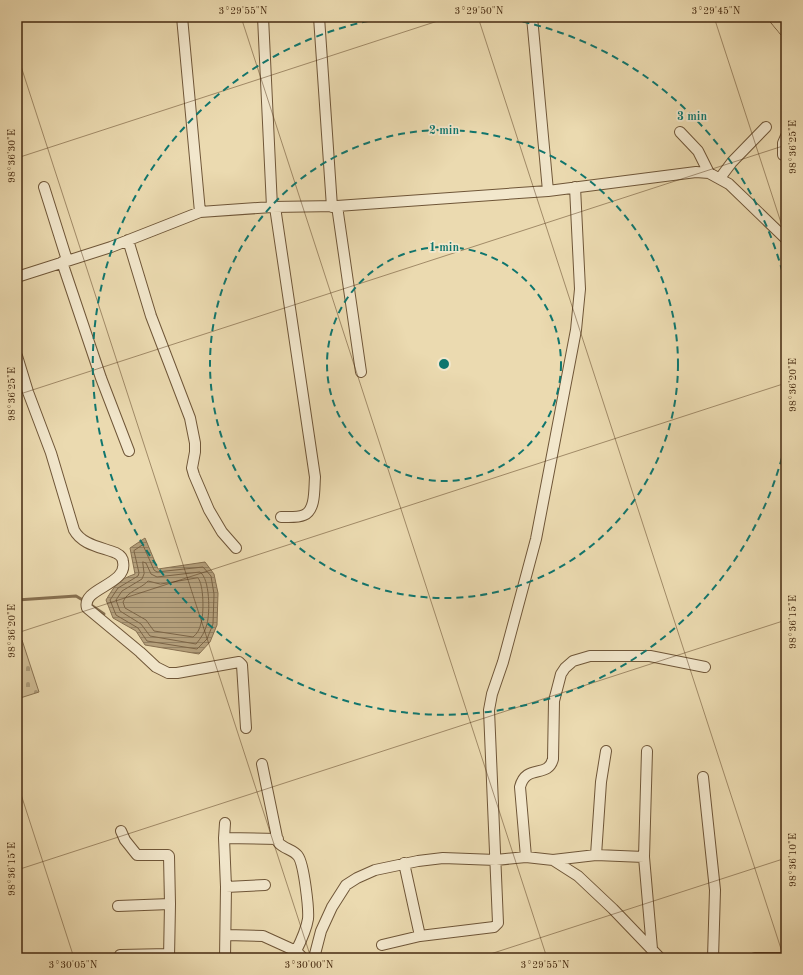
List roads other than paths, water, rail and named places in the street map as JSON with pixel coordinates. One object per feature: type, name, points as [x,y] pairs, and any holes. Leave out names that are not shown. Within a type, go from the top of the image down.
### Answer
[{"type":"highway","points":[[776,17],[786,29]]},
{"type":"street","points":[[182,17],[200,212]]},
{"type":"street","points":[[263,17],[274,207],[316,477],[312,506],[308,513],[302,516],[281,517]]},
{"type":"street","points":[[319,17],[335,207],[361,372]]},
{"type":"street","points":[[532,17],[548,191]]},
{"type":"street","points":[[720,178],[732,162],[766,127]]},
{"type":"street","points":[[680,132],[698,151],[709,174]]},
{"type":"street","points":[[783,155],[783,143],[786,136]]},
{"type":"street","points":[[17,277],[111,247],[200,212],[274,207],[335,207],[548,191],[696,172],[709,174],[720,178],[733,188],[786,239]]},
{"type":"street","points":[[44,187],[64,261],[101,378],[129,451]]},
{"type":"street","points":[[382,945],[420,936],[494,927],[498,923],[489,710],[492,694],[503,662],[536,539],[576,330],[580,289],[576,187]]},
{"type":"street","points":[[128,240],[151,316],[192,425],[195,443],[192,468],[194,475],[209,510],[222,532],[236,548]]},
{"type":"street","points":[[17,356],[74,530],[80,539],[116,553],[122,557],[123,560],[123,569],[117,578],[91,594],[87,601],[87,608],[156,667],[164,671],[177,673],[239,662],[242,665],[246,728]]},
{"type":"street","points":[[526,857],[520,787],[523,777],[547,769],[552,764],[554,701],[561,674],[565,668],[578,658],[590,656],[650,656],[704,667]]},
{"type":"street","points":[[596,855],[601,782],[606,751]]},
{"type":"street","points":[[647,751],[644,857],[652,949]]},
{"type":"street","points":[[226,935],[263,936],[299,955],[308,920],[309,910],[302,865],[295,853],[280,845],[262,764]]},
{"type":"street","points":[[703,777],[715,890],[713,958]]},
{"type":"street","points":[[225,823],[225,958]]},
{"type":"street","points":[[120,956],[169,956],[170,904],[169,856],[137,855],[125,840],[121,831]]},
{"type":"street","points":[[224,838],[278,839]]},
{"type":"street","points":[[314,958],[316,947],[326,919],[337,897],[346,885],[375,870],[404,863],[443,858],[496,860],[526,857],[553,860],[596,855],[644,857]]},
{"type":"street","points":[[553,860],[578,876],[660,958]]},
{"type":"street","points":[[404,863],[420,936]]},
{"type":"street","points":[[226,887],[265,885]]},
{"type":"street","points":[[118,906],[170,904]]},
{"type":"street","points":[[755,958],[786,958]]},
{"type":"water","points":[[145,538],[158,569],[205,562],[214,574],[218,593],[217,625],[210,642],[199,654],[145,645],[136,631],[113,618],[106,600],[118,584],[125,578],[135,574],[130,548]]},
{"type":"waterway","points":[[17,600],[76,596],[86,602]]},
{"type":"waterway","points":[[91,605],[104,614]]}]
